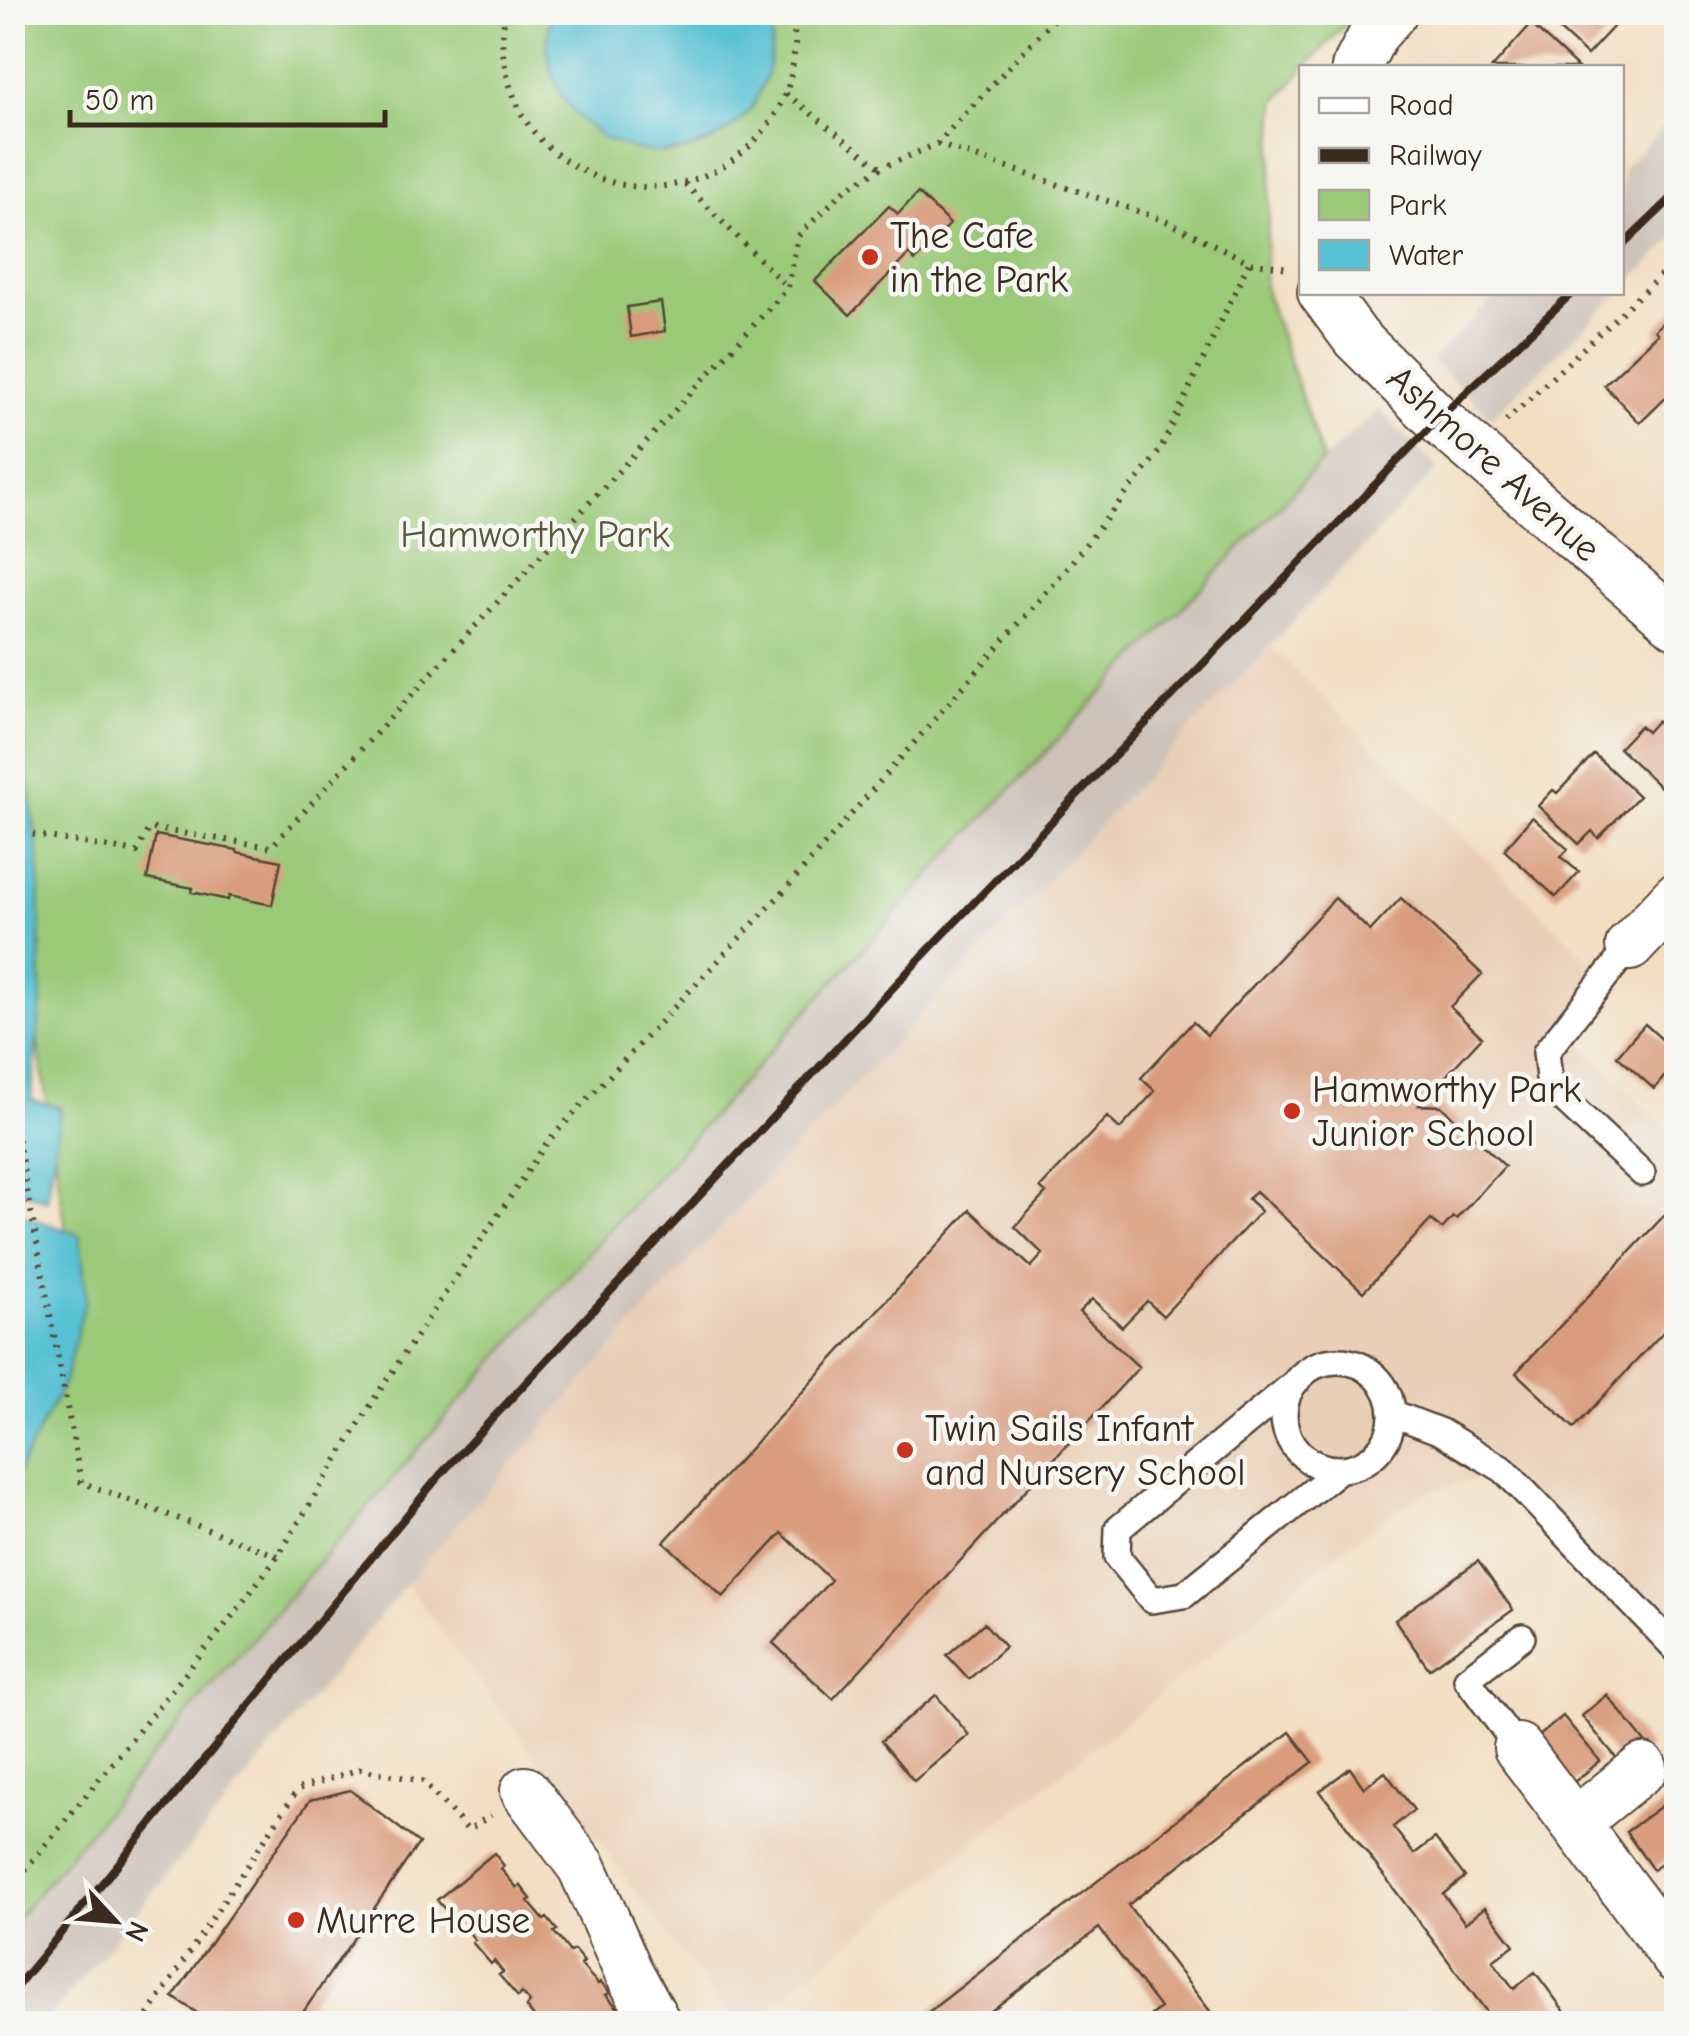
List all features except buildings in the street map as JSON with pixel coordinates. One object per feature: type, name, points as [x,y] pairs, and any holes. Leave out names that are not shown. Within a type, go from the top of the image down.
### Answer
[{"type":"street","points":[[1358,65],[1373,35],[1393,12]]},
{"type":"street","name":"Ashmore Avenue","points":[[1324,295],[1356,338],[1438,420],[1676,624]]},
{"type":"street","points":[[1630,946],[1676,897]]},
{"type":"street","points":[[1518,1748],[1676,1958]]},
{"type":"street","points":[[1576,1822],[1643,1768]]},
{"type":"street","points":[[525,1792],[582,1867],[656,2024]]},
{"type":"lane","points":[[1630,946],[1546,1052],[1550,1087],[1642,1173]]},
{"type":"lane","points":[[1297,1381],[1287,1397],[1284,1416],[1296,1449],[1308,1460],[1340,1470],[1372,1458],[1384,1446],[1392,1414],[1379,1380],[1365,1368],[1347,1362],[1328,1362],[1310,1369],[1118,1529],[1117,1557],[1152,1600],[1184,1595],[1340,1470]]},
{"type":"lane","points":[[1392,1414],[1441,1432],[1504,1470],[1676,1649]]},
{"type":"lane","points":[[1518,1748],[1466,1679],[1522,1637]]},
{"type":"path","points":[[506,12],[502,30],[505,76],[523,119],[553,154],[594,178],[638,188],[685,184],[728,165],[762,134],[786,94],[795,44],[790,12]]},
{"type":"path","points":[[12,831],[136,852],[149,828],[271,847],[788,288],[798,236],[847,188],[881,168],[937,144],[1060,12]]},
{"type":"path","points":[[786,94],[881,168]]},
{"type":"path","points":[[937,144],[1164,220],[1249,262],[1299,270]]},
{"type":"path","points":[[685,184],[788,288]]},
{"type":"path","points":[[1475,451],[1676,261]]},
{"type":"path","points":[[12,1886],[278,1556],[390,1375],[548,1141],[783,892],[1063,572],[1160,451],[1249,262]]},
{"type":"path","points":[[12,870],[19,1022],[12,1087]]},
{"type":"path","points":[[12,1108],[81,1482],[278,1556]]},
{"type":"path","points":[[142,2024],[298,1789],[360,1768],[422,1781],[468,1830]]},
{"type":"shaded area","points":[[1676,114],[1676,236],[1624,288],[1624,168]]},
{"type":"shaded area","points":[[1497,295],[1617,295],[1491,417],[1432,360]]},
{"type":"shaded area","points":[[1379,410],[1438,469],[704,1244],[406,1584],[45,2023],[13,2024],[13,1923],[183,1719],[608,1231],[949,854],[1323,460]]},
{"type":"shaded area","points":[[1270,645],[1606,977],[1564,1026],[1670,1134],[1676,1129],[1676,1649],[1504,1470],[1422,1494],[1346,1546],[749,2023],[734,2023],[406,1584],[704,1244]]},
{"type":"green space","name":"Hamworthy Park","points":[[13,13],[1355,13],[1308,65],[1299,65],[1299,75],[1276,102],[1264,287],[1323,460],[949,854],[608,1231],[183,1719],[13,1923],[13,1434],[79,1315],[13,879]]},
{"type":"water","points":[[552,12],[767,13],[772,40],[768,70],[751,109],[709,142],[677,151],[645,151],[615,143],[589,127],[568,105],[554,77],[548,46]]},
{"type":"water","points":[[13,671],[39,860],[41,1003],[31,1100],[61,1108],[47,1200],[13,1188]]},
{"type":"water","points":[[13,1212],[80,1235],[86,1298],[64,1382],[13,1481]]},
{"type":"railway","points":[[1624,244],[1676,194]]},
{"type":"railway","points":[[12,1992],[440,1475],[914,965],[1438,419],[1570,295]]},
{"type":"place","name":"The Cafe in the Park","points":[[870,257]]},
{"type":"place","name":"Hamworthy Park Junior School","points":[[1292,1111]]},
{"type":"place","name":"Twin Sails Infant and Nursery School","points":[[905,1450]]},
{"type":"place","name":"Murre House","points":[[296,1920]]}]
